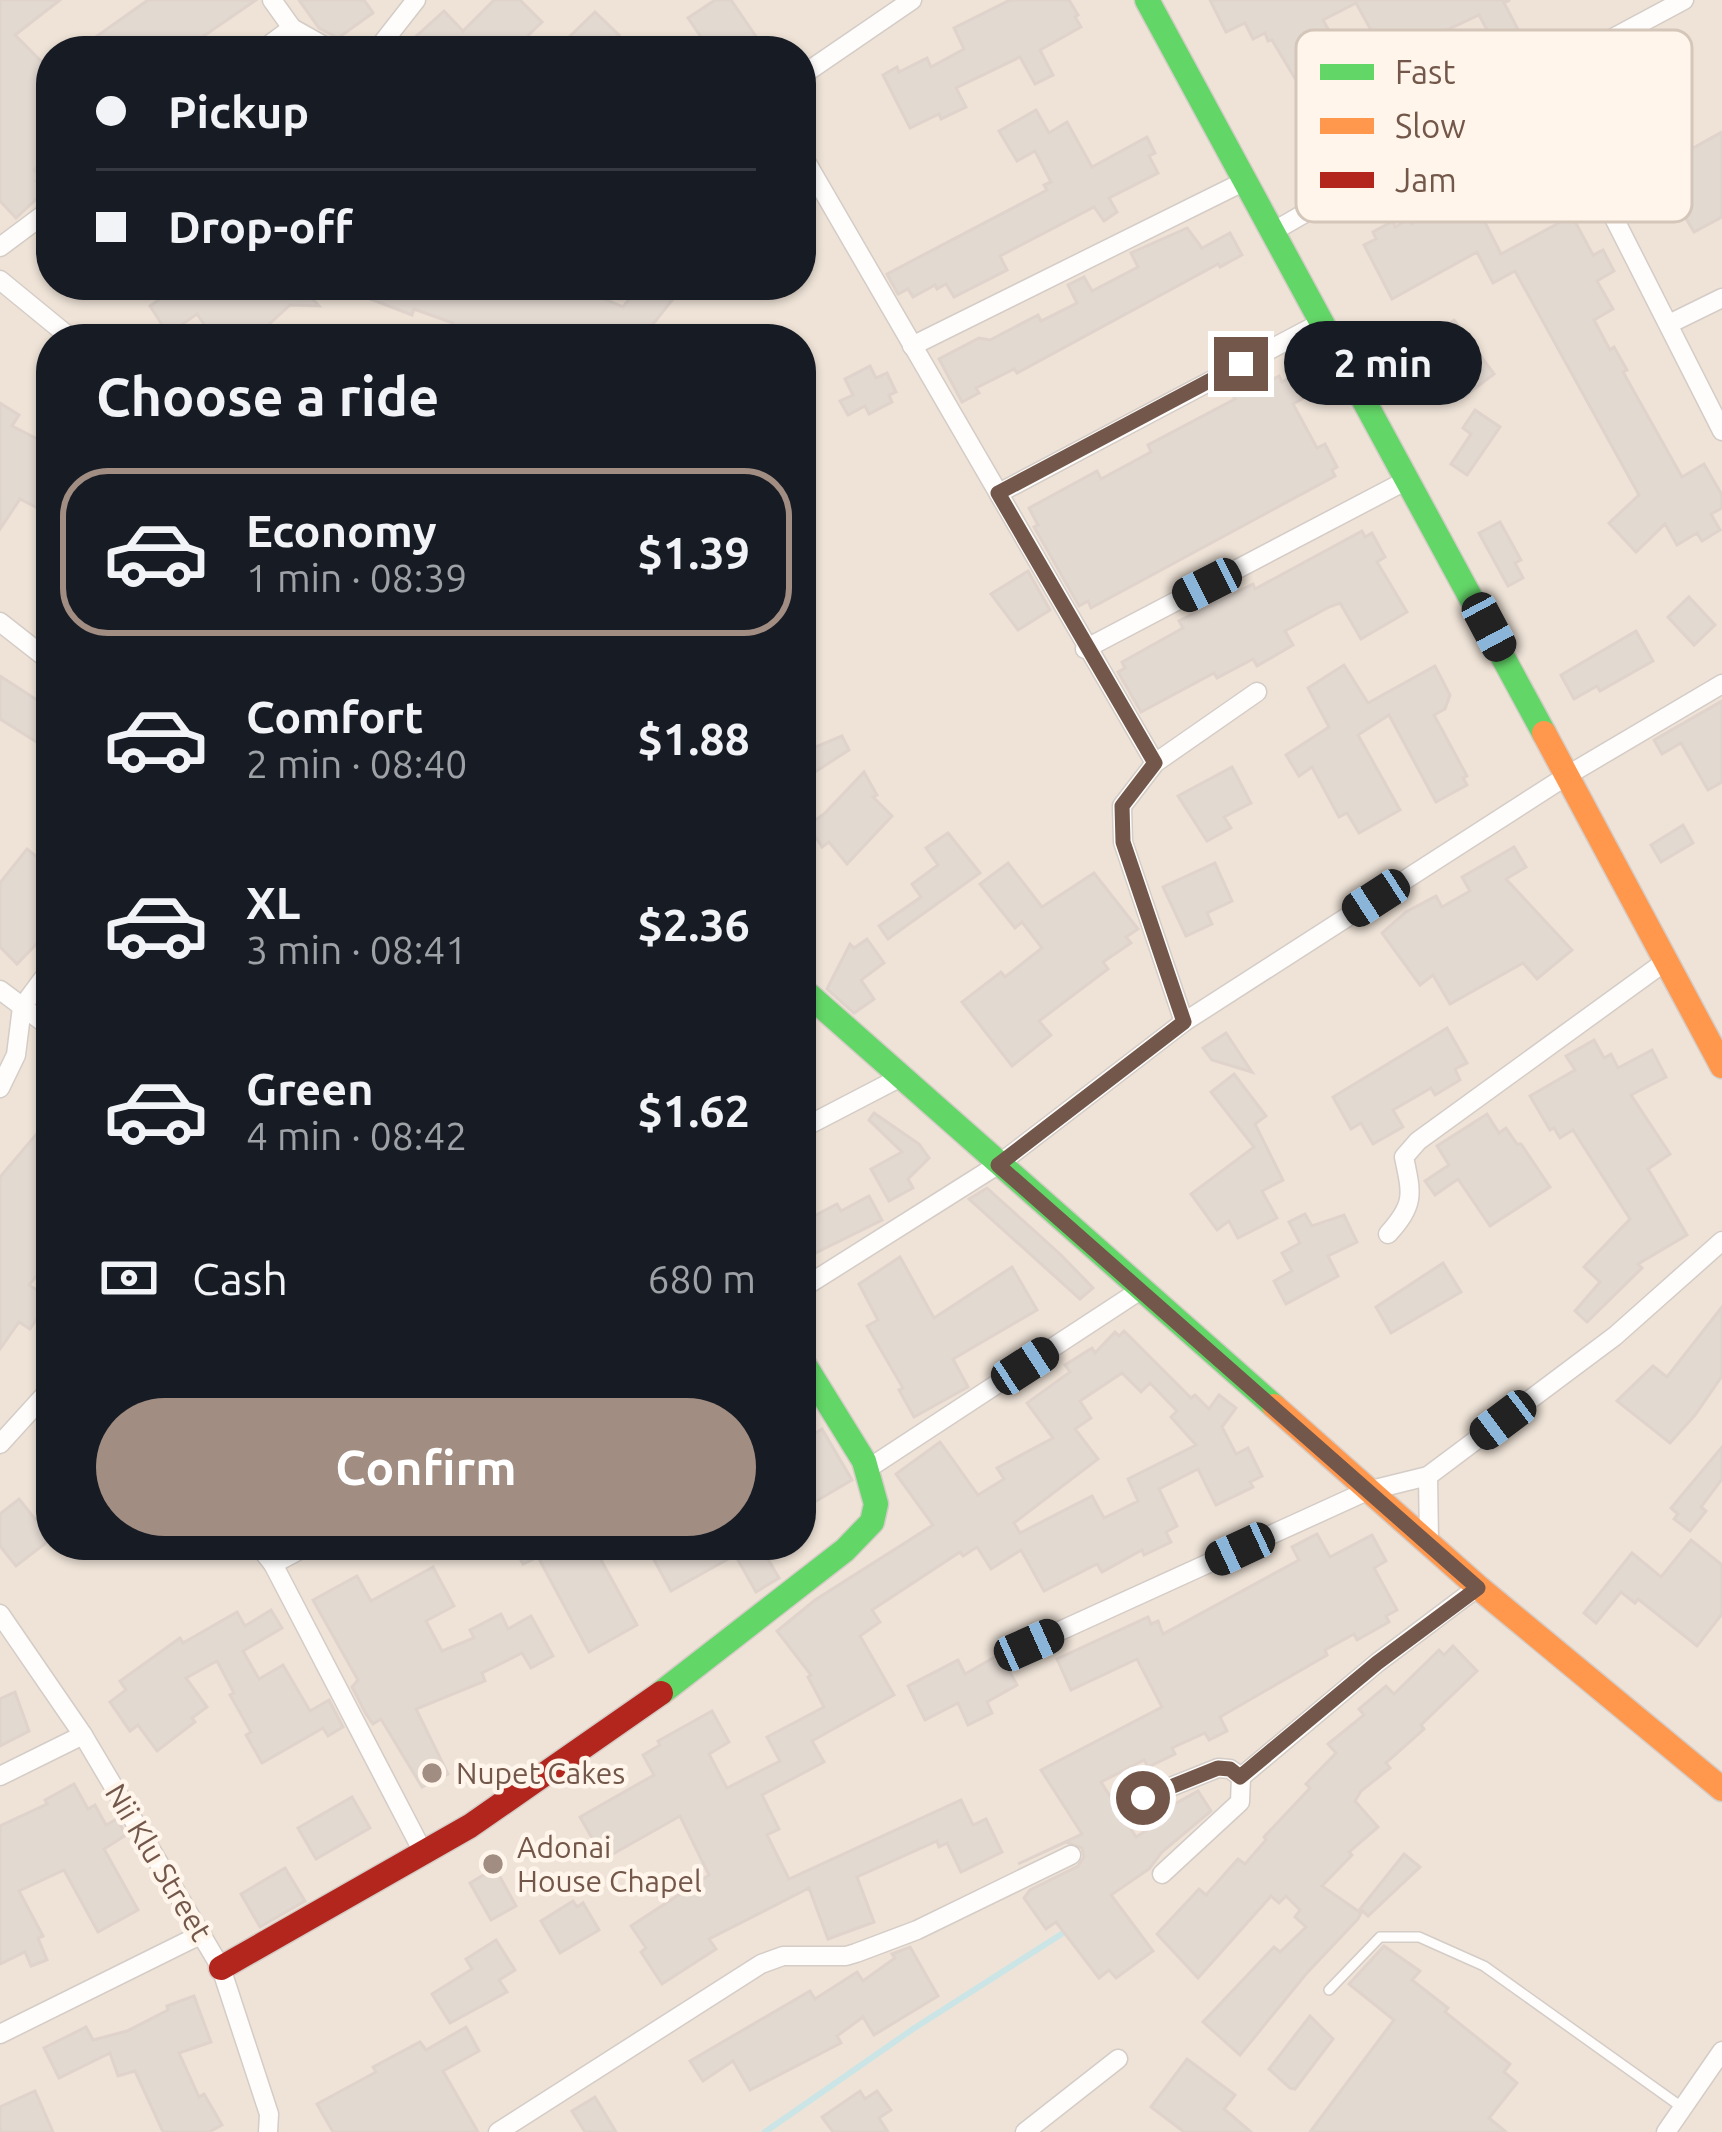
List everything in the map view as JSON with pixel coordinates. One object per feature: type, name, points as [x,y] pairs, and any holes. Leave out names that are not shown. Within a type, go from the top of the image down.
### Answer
[{"type":"street","points":[[272,0],[292,28],[306,36]]},
{"type":"street","points":[[388,36],[416,0]]},
{"type":"street","points":[[816,66],[911,0]]},
{"type":"street","points":[[1147,0],[1409,478],[1722,1066]]},
{"type":"street","points":[[1628,30],[1684,0]]},
{"type":"street","points":[[281,36],[292,28]]},
{"type":"street","points":[[816,179],[1155,763]]},
{"type":"street","points":[[912,346],[1245,181]]},
{"type":"street","points":[[1274,230],[1296,217]]},
{"type":"street","points":[[0,247],[36,219]]},
{"type":"street","points":[[1617,222],[1722,431]]},
{"type":"street","points":[[0,309],[6,285],[54,324]]},
{"type":"street","points":[[1669,324],[1722,298]]},
{"type":"street","points":[[998,493],[1322,322]]},
{"type":"street","points":[[1085,649],[1409,478]]},
{"type":"street","points":[[0,622],[36,650]]},
{"type":"street","points":[[816,1280],[998,1165],[1184,1022],[1568,775],[1722,683]]},
{"type":"street","points":[[1184,1022],[1123,842],[1122,806],[1155,763],[1257,692]]},
{"type":"street","points":[[1388,1234],[1407,1213],[1412,1194],[1404,1157],[1418,1141],[1666,961]]},
{"type":"street","points":[[0,1088],[16,1055],[22,1007],[36,988]]},
{"type":"street","points":[[0,990],[36,1017]]},
{"type":"street","points":[[816,1001],[1478,1588],[1722,1790]]},
{"type":"street","points":[[816,1121],[901,1077]]},
{"type":"street","points":[[1029,1645],[1367,1491],[1428,1476],[1616,1336],[1722,1241]]},
{"type":"street","points":[[869,1468],[1142,1289]]},
{"type":"street","points":[[221,1968],[470,1826],[650,1702],[872,1524],[876,1501],[869,1468],[816,1383]]},
{"type":"street","points":[[0,1444],[36,1404]]},
{"type":"street","points":[[1428,1476],[1429,1541]]},
{"type":"street","points":[[270,1560],[422,1852]]},
{"type":"street","points":[[273,1564],[281,1560]]},
{"type":"street","points":[[1240,1777],[1377,1663],[1478,1588]]},
{"type":"street","name":"Nii Klu Street","points":[[0,1615],[83,1735],[221,1968],[268,2114],[268,2132]]},
{"type":"street","points":[[0,1776],[83,1735]]},
{"type":"street","points":[[1143,1798],[1218,1768],[1230,1769],[1240,1777]]},
{"type":"street","points":[[1162,1874],[1240,1802],[1240,1777]]},
{"type":"street","points":[[498,2132],[761,1964],[784,1956],[856,1953],[917,1930],[1071,1855]]},
{"type":"street","points":[[0,2034],[202,1934]]},
{"type":"street","points":[[1666,2132],[1722,2051]]},
{"type":"street","points":[[1025,2132],[1118,2059]]},
{"type":"lane","points":[[1329,1990],[1380,1937],[1419,1937],[1484,1966],[1683,2108]]},
{"type":"shaded area","points":[[0,0],[1722,0],[1722,2132],[0,2132]]},
{"type":"building","points":[[0,0],[60,0],[15,35],[36,56],[36,199],[16,218],[0,201]]},
{"type":"building","points":[[148,0],[256,0],[204,36],[97,36]]},
{"type":"building","points":[[299,0],[364,0],[373,13],[341,36],[319,28]]},
{"type":"building","points":[[494,0],[520,0],[542,22],[528,36],[416,36],[444,11],[463,31]]},
{"type":"building","points":[[715,0],[731,0],[756,36],[700,36],[688,18]]},
{"type":"building","points":[[1010,0],[1069,0],[1078,15],[1081,27],[1040,50],[1053,75],[1035,84],[1020,57],[956,88],[966,107],[910,128],[883,75],[927,58],[931,67],[964,49],[954,28]]},
{"type":"building","points":[[1210,0],[1510,0],[1504,3],[1518,30],[1487,30],[1479,15],[1447,30],[1371,30],[1356,3],[1323,20],[1329,30],[1296,30],[1296,80],[1272,40],[1265,33],[1253,39],[1245,23],[1226,32]]},
{"type":"building","points":[[595,12],[619,35],[618,36],[570,36]]},
{"type":"building","points":[[1036,110],[1049,133],[1067,122],[1092,167],[1147,137],[1155,153],[1149,156],[1158,173],[1109,198],[1117,212],[1104,221],[1094,207],[1000,256],[1007,270],[954,297],[946,284],[913,297],[908,289],[898,294],[887,274],[1047,190],[1044,185],[1051,182],[1035,151],[1017,161],[999,131]]},
{"type":"building","points":[[1722,132],[1722,217],[1694,232],[1688,222],[1692,222],[1692,146]]},
{"type":"building","points":[[1391,222],[1395,227],[1485,222],[1501,254],[1561,222],[1575,222],[1593,255],[1603,250],[1614,271],[1597,281],[1613,309],[1594,320],[1627,370],[1623,372],[1682,477],[1704,464],[1722,495],[1722,508],[1711,514],[1720,530],[1702,541],[1697,533],[1677,545],[1665,524],[1636,552],[1609,523],[1639,495],[1515,271],[1493,283],[1477,252],[1392,299],[1364,245],[1376,239],[1373,232]]},
{"type":"building","points":[[1187,228],[1202,248],[1230,233],[1242,255],[1017,373],[1014,369],[976,388],[979,393],[962,402],[939,359],[979,338],[990,340],[1038,315],[1041,321],[1077,303],[1068,285],[1084,277],[1092,291],[1138,267],[1131,253]]},
{"type":"building","points":[[159,300],[314,300],[319,306],[290,305],[269,324],[204,324],[197,314],[182,324],[162,324],[150,306]]},
{"type":"building","points":[[373,300],[606,300],[623,307],[628,300],[672,300],[653,324],[452,324],[414,309],[412,315]]},
{"type":"building","points":[[1454,320],[1494,374],[1465,396],[1425,342]]},
{"type":"building","points":[[870,366],[876,378],[887,373],[896,392],[889,395],[892,402],[869,414],[865,406],[848,415],[840,401],[853,395],[845,379]]},
{"type":"building","points":[[1279,376],[1282,382],[1290,378],[1302,399],[1293,404],[1317,448],[1325,444],[1337,467],[1332,470],[1335,476],[1091,608],[1088,601],[1079,606],[1034,527],[1038,525],[1029,508],[1097,471],[1101,479],[1151,452],[1148,445],[1235,399],[1231,392],[1252,381],[1256,388]]},
{"type":"building","points":[[0,403],[19,415],[12,426],[36,438],[36,507],[20,499],[0,529]]},
{"type":"building","points":[[1475,410],[1500,427],[1467,475],[1451,464],[1471,434],[1463,428]]},
{"type":"building","points":[[1500,522],[1521,560],[1515,563],[1523,578],[1508,586],[1479,533]]},
{"type":"building","points":[[1362,531],[1365,537],[1372,533],[1385,557],[1377,562],[1407,612],[1361,639],[1340,603],[1329,607],[1285,631],[1293,645],[1257,666],[1253,659],[1217,678],[1214,673],[1141,712],[1118,672],[1125,668],[1122,662],[1183,628],[1179,621],[1253,584],[1255,589]]},
{"type":"building","points":[[1028,571],[1050,610],[1018,630],[991,594]]},
{"type":"building","points":[[1689,597],[1715,625],[1694,645],[1668,617]]},
{"type":"building","points":[[1636,631],[1653,661],[1600,691],[1597,686],[1574,699],[1561,675]]},
{"type":"building","points":[[1344,665],[1368,703],[1435,666],[1450,695],[1445,709],[1434,715],[1467,776],[1463,778],[1467,785],[1436,802],[1389,715],[1358,735],[1400,810],[1359,833],[1347,813],[1339,817],[1312,767],[1299,776],[1286,755],[1329,727],[1308,688]]},
{"type":"building","points":[[0,676],[36,699],[36,742],[0,719]]},
{"type":"building","points":[[1722,701],[1722,782],[1708,790],[1681,743],[1662,754],[1654,740]]},
{"type":"building","points":[[842,736],[849,750],[816,771],[816,747]]},
{"type":"building","points":[[1232,767],[1251,803],[1224,817],[1231,828],[1207,841],[1178,796]]},
{"type":"building","points":[[864,772],[877,795],[873,797],[892,816],[847,864],[829,842],[822,847],[816,838],[816,820]]},
{"type":"building","points":[[1683,825],[1693,843],[1661,862],[1651,845]]},
{"type":"building","points":[[948,833],[980,873],[888,939],[879,926],[921,897],[912,884],[938,865],[926,848]]},
{"type":"building","points":[[1514,847],[1526,867],[1506,879],[1572,950],[1537,979],[1523,963],[1450,1004],[1433,975],[1420,985],[1382,933],[1406,912],[1436,896],[1442,907],[1470,891],[1462,877]]},
{"type":"building","points":[[27,849],[36,856],[36,944],[17,964],[0,947],[0,883]]},
{"type":"building","points":[[1008,863],[1042,907],[1094,873],[1138,929],[1126,937],[1131,943],[1103,962],[1108,969],[1039,1021],[1051,1035],[1012,1066],[962,1002],[1042,948],[1022,922],[1015,928],[980,884]]},
{"type":"building","points":[[1215,863],[1232,901],[1207,913],[1212,924],[1186,936],[1163,887]]},
{"type":"building","points":[[867,939],[884,963],[861,980],[874,999],[854,1013],[827,989],[850,944],[854,948]]},
{"type":"building","points":[[1447,1028],[1467,1063],[1455,1069],[1460,1080],[1435,1095],[1431,1088],[1393,1110],[1403,1127],[1373,1144],[1361,1123],[1351,1129],[1333,1097]]},
{"type":"building","points":[[1226,1033],[1252,1072],[1212,1060],[1203,1048]]},
{"type":"building","points":[[1594,1040],[1604,1058],[1611,1054],[1618,1068],[1652,1050],[1666,1077],[1631,1095],[1670,1154],[1648,1169],[1687,1235],[1638,1264],[1642,1268],[1587,1322],[1575,1311],[1600,1282],[1584,1267],[1630,1219],[1573,1130],[1560,1138],[1530,1096],[1575,1070],[1566,1056]]},
{"type":"building","points":[[1234,1074],[1266,1116],[1255,1124],[1283,1180],[1262,1191],[1277,1218],[1238,1238],[1229,1221],[1217,1230],[1191,1194],[1254,1147],[1211,1092]]},
{"type":"building","points":[[874,1113],[919,1144],[929,1158],[908,1179],[913,1188],[889,1201],[871,1169],[902,1152],[869,1120]]},
{"type":"building","points":[[1487,1114],[1499,1133],[1506,1128],[1521,1144],[1550,1187],[1490,1226],[1458,1179],[1435,1195],[1425,1181],[1449,1165],[1437,1146]]},
{"type":"building","points":[[36,1135],[36,1276],[29,1285],[36,1290],[36,1320],[30,1329],[19,1322],[0,1349],[0,1177]]},
{"type":"building","points":[[987,1188],[1093,1288],[1080,1299],[969,1199]]},
{"type":"building","points":[[869,1196],[882,1220],[816,1253],[816,1215],[837,1204],[841,1211]]},
{"type":"building","points":[[1305,1214],[1312,1226],[1344,1215],[1357,1242],[1328,1256],[1338,1276],[1286,1304],[1274,1281],[1292,1271],[1282,1253],[1300,1243],[1289,1222]]},
{"type":"building","points":[[900,1257],[934,1318],[1012,1267],[1037,1310],[953,1359],[968,1387],[914,1417],[867,1326],[878,1320],[859,1284]]},
{"type":"building","points":[[1443,1263],[1461,1292],[1391,1333],[1376,1307]]},
{"type":"building","points":[[1722,1307],[1722,1376],[1670,1443],[1617,1401],[1653,1366],[1667,1377]]},
{"type":"building","points":[[1124,1331],[1191,1398],[1195,1395],[1209,1409],[1219,1395],[1236,1408],[1222,1427],[1236,1454],[1248,1448],[1262,1476],[1250,1482],[1253,1487],[1216,1505],[1198,1469],[1159,1489],[1177,1526],[1166,1532],[1171,1542],[1144,1555],[1142,1550],[1102,1572],[1097,1564],[1044,1591],[1021,1550],[991,1569],[977,1547],[963,1556],[960,1552],[872,1610],[880,1622],[860,1636],[894,1695],[812,1741],[824,1762],[762,1795],[779,1829],[767,1835],[789,1879],[961,1800],[973,1825],[986,1819],[1002,1852],[961,1872],[947,1843],[939,1847],[937,1841],[857,1877],[874,1922],[828,1939],[809,1888],[709,1939],[716,1949],[662,1984],[631,1926],[709,1875],[680,1816],[604,1859],[580,1817],[654,1775],[643,1755],[660,1745],[658,1741],[712,1711],[729,1742],[709,1754],[727,1788],[780,1761],[767,1737],[824,1707],[811,1675],[777,1631],[815,1600],[933,1525],[896,1474],[940,1442],[978,1495],[1004,1479],[997,1468],[1053,1438],[1027,1403],[1070,1372],[1065,1365],[1092,1348],[1095,1353],[1115,1332],[1119,1336]],"holes":[[[1122,1373],[1141,1392],[1150,1383],[1177,1411],[1171,1417],[1196,1445],[1128,1479],[1138,1501],[1104,1518],[1092,1496],[1020,1533],[1014,1523],[1098,1459],[1075,1429],[1091,1418],[1080,1401]]]},
{"type":"building","points":[[822,1429],[852,1480],[816,1501],[816,1433]]},
{"type":"building","points":[[1722,1447],[1722,1479],[1690,1531],[1674,1519],[1678,1514],[1671,1508]]},
{"type":"building","points":[[19,1499],[36,1520],[36,1551],[16,1566],[0,1546],[0,1514]]},
{"type":"building","points":[[1317,1534],[1330,1557],[1372,1535],[1386,1561],[1374,1568],[1397,1610],[1386,1616],[1389,1622],[1357,1640],[1354,1634],[1325,1650],[1327,1655],[1220,1717],[1227,1731],[1209,1740],[1205,1733],[1172,1748],[1175,1754],[1148,1767],[1144,1760],[1101,1782],[1136,1837],[1166,1818],[1162,1811],[1198,1791],[1211,1811],[1149,1869],[1111,1895],[1153,1951],[1116,1978],[1109,1970],[1099,1978],[1056,1922],[1046,1929],[1024,1898],[1030,1890],[1078,1866],[1084,1857],[1082,1848],[1066,1842],[1018,1864],[1082,1834],[1041,1770],[1162,1707],[1137,1659],[1071,1690],[1057,1659],[1148,1617],[1151,1624],[1158,1621],[1163,1634],[1299,1560],[1292,1547]]},
{"type":"building","points":[[1691,1540],[1722,1565],[1722,1614],[1697,1646],[1638,1599],[1635,1603],[1621,1592],[1596,1623],[1584,1613],[1632,1553],[1661,1577]]},
{"type":"building","points":[[540,1560],[601,1560],[637,1625],[589,1652]]},
{"type":"building","points":[[654,1560],[726,1560],[671,1591]]},
{"type":"building","points":[[738,1560],[769,1560],[779,1578],[756,1592]]},
{"type":"building","points":[[433,1567],[454,1606],[426,1621],[442,1651],[474,1638],[470,1630],[501,1614],[508,1629],[531,1616],[553,1656],[531,1668],[522,1653],[482,1673],[485,1681],[416,1709],[448,1774],[422,1787],[381,1719],[373,1724],[366,1714],[352,1687],[358,1680],[313,1600],[357,1576],[371,1601]]},
{"type":"building","points":[[271,1610],[282,1628],[243,1651],[259,1679],[283,1665],[310,1711],[329,1700],[343,1727],[328,1736],[323,1728],[262,1763],[217,1661],[186,1678],[207,1707],[192,1718],[195,1722],[157,1751],[138,1725],[130,1731],[110,1702],[126,1690],[120,1681],[180,1638],[183,1643],[237,1612],[245,1626]]},
{"type":"building","points":[[1453,1646],[1477,1671],[1386,1763],[1390,1768],[1361,1791],[1355,1801],[1378,1827],[1349,1852],[1352,1855],[1322,1886],[1361,1913],[1358,1919],[1240,2055],[1203,2022],[1274,1947],[1280,1952],[1306,1927],[1295,1917],[1300,1910],[1286,1896],[1279,1903],[1271,1896],[1198,1978],[1157,1934],[1199,1889],[1206,1895],[1238,1859],[1245,1864],[1336,1753],[1328,1744],[1364,1715],[1359,1709],[1386,1686],[1394,1694],[1439,1650],[1444,1655]]},
{"type":"building","points":[[1000,1654],[1017,1685],[987,1702],[992,1713],[968,1725],[958,1703],[925,1720],[908,1686],[958,1660],[965,1674]]},
{"type":"building","points":[[15,1692],[29,1731],[0,1746],[0,1699]]},
{"type":"building","points":[[74,1784],[88,1809],[95,1805],[106,1825],[117,1819],[126,1835],[104,1849],[138,1910],[98,1932],[64,1870],[19,1891],[43,1936],[38,1938],[47,1960],[31,1966],[25,1952],[0,1964],[0,1826],[47,1804],[45,1800]]},
{"type":"building","points":[[352,1797],[370,1828],[316,1859],[298,1828]]},
{"type":"building","points":[[1404,1854],[1420,1867],[1368,1916],[1360,1909]]},
{"type":"building","points":[[285,1868],[305,1901],[260,1927],[241,1894]]},
{"type":"building","points":[[495,1868],[516,1906],[491,1920],[470,1883]]},
{"type":"building","points":[[573,1901],[577,1907],[583,1903],[599,1930],[560,1953],[541,1921]]},
{"type":"building","points":[[496,1940],[515,1970],[499,1980],[507,1992],[450,2023],[432,1994],[472,1969],[466,1959]]},
{"type":"building","points":[[1384,1946],[1420,1971],[1412,1980],[1448,2008],[1445,2012],[1510,2064],[1504,2072],[1517,2083],[1489,2118],[1506,2132],[1310,2132],[1394,2020],[1349,1984]]},
{"type":"building","points":[[910,1947],[938,1996],[874,2035],[863,2017],[837,2036],[841,2043],[750,2090],[733,2061],[703,2081],[690,2061],[810,1991],[815,1999],[857,1972],[863,1981],[895,1958],[892,1954]]},
{"type":"building","points":[[194,1996],[211,2042],[179,2053],[199,2097],[204,2094],[222,2125],[209,2132],[163,2132],[135,2071],[118,2076],[110,2053],[59,2078],[44,2048],[86,2027],[93,2040],[127,2031],[168,2010],[167,2006]]},
{"type":"building","points":[[1310,2016],[1333,2039],[1295,2089],[1290,2088],[1269,2069]]},
{"type":"building","points":[[466,2027],[479,2051],[443,2071],[478,2132],[333,2132],[317,2104],[420,2042],[426,2050]]},
{"type":"building","points":[[1187,2059],[1235,2095],[1224,2109],[1251,2132],[1184,2132],[1151,2107]]},
{"type":"building","points":[[35,2091],[53,2132],[0,2132],[0,2107]]},
{"type":"building","points":[[860,2091],[865,2099],[877,2091],[891,2110],[879,2118],[888,2132],[833,2132],[822,2117]]},
{"type":"building","points":[[595,2097],[616,2132],[585,2132],[572,2111]]},
{"type":"waterway","points":[[765,2132],[913,2029],[1071,1928]]},
{"type":"traffic: fast","points":[[1147,0],[1544,733]]},
{"type":"traffic: fast","points":[[816,1001],[1274,1406]]},
{"type":"traffic: fast","points":[[661,1693],[845,1550],[872,1522],[876,1504],[864,1461],[816,1383]]},
{"type":"traffic: slow","points":[[1544,733],[1722,1066]]},
{"type":"traffic: slow","points":[[1274,1406],[1478,1587],[1722,1789]]},
{"type":"traffic: jam","points":[[221,1968],[470,1826],[661,1693]]},
{"type":"place","name":"Nupet Cakes","points":[[432,1773]]},
{"type":"place","name":"Adonai House Chapel","points":[[493,1864]]},
{"type":"route","points":[[1143,1798],[1218,1768],[1230,1769],[1240,1777],[1377,1663],[1478,1588],[998,1165],[1184,1022],[1123,842],[1122,806],[1155,763],[998,493],[1241,364]]}]
